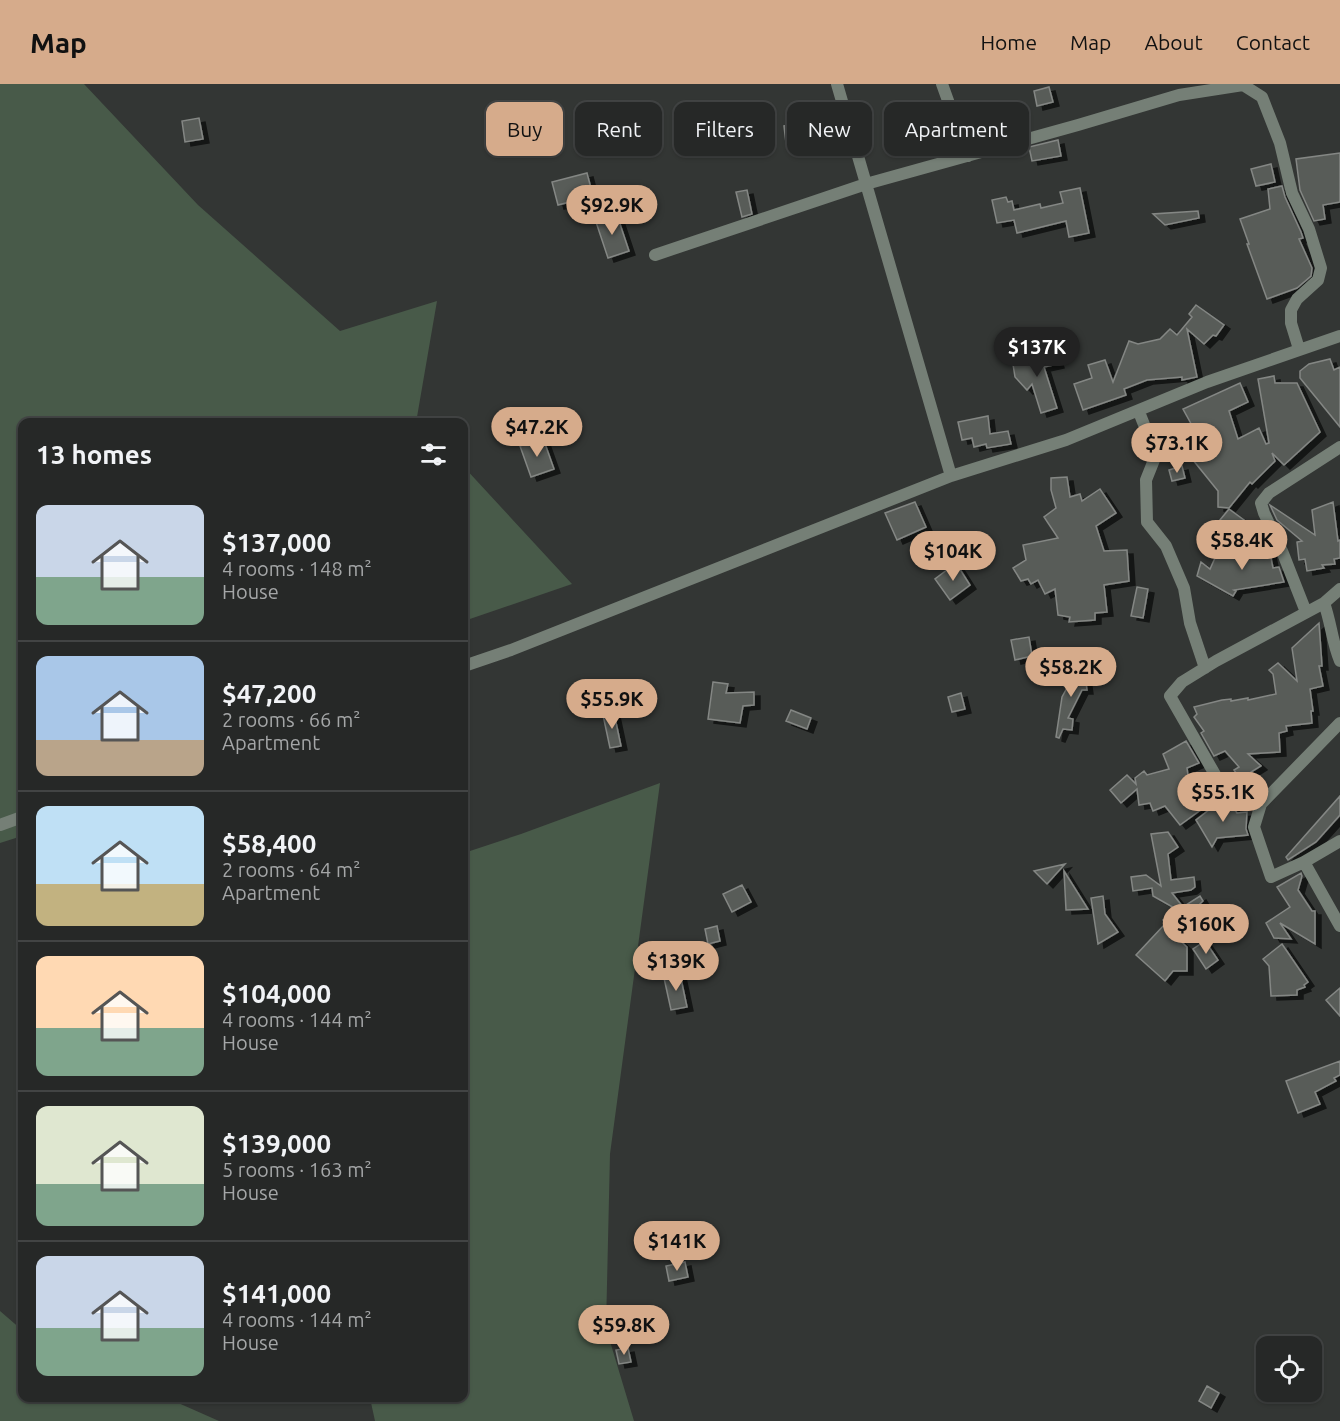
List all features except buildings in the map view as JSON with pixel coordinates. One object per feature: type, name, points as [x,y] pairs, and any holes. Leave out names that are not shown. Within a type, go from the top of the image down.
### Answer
[{"type":"street","points":[[837,84],[951,476]]},
{"type":"street","points":[[942,84],[948,102]]},
{"type":"street","points":[[1029,137],[1178,89],[1243,85],[1262,98],[1280,143],[1292,193],[1309,229],[1321,267],[1318,280],[1297,299],[1291,310],[1299,349]]},
{"type":"street","points":[[655,255],[866,184],[968,156]]},
{"type":"street","points":[[468,665],[511,650],[951,476],[1066,440],[1139,412],[1207,382],[1340,336]]},
{"type":"street","points":[[1139,412],[1156,455],[1146,480],[1147,522],[1166,546],[1184,588],[1190,623],[1205,668]]},
{"type":"street","points":[[1306,612],[1261,503],[1269,493],[1340,447]]},
{"type":"street","points":[[1221,785],[1170,696],[1182,682],[1324,603],[1340,589]]},
{"type":"street","points":[[1324,603],[1330,619],[1335,650],[1340,661]]},
{"type":"street","points":[[1340,723],[1261,804],[1254,827],[1271,877],[1304,862],[1340,841]]},
{"type":"street","points":[[0,825],[18,818]]},
{"type":"street","points":[[1304,862],[1340,926]]},
{"type":"green space","points":[[0,84],[84,84],[198,205],[340,331],[437,301],[418,418],[18,418],[18,837],[0,843]]},
{"type":"green space","points":[[468,471],[572,584],[468,620]]},
{"type":"green space","points":[[660,783],[610,1154],[606,1328],[634,1421],[375,1421],[371,1402],[468,1402],[468,851],[521,834]]},
{"type":"green space","points":[[0,1311],[18,1327],[18,1402],[176,1402],[219,1421],[0,1421]]}]
